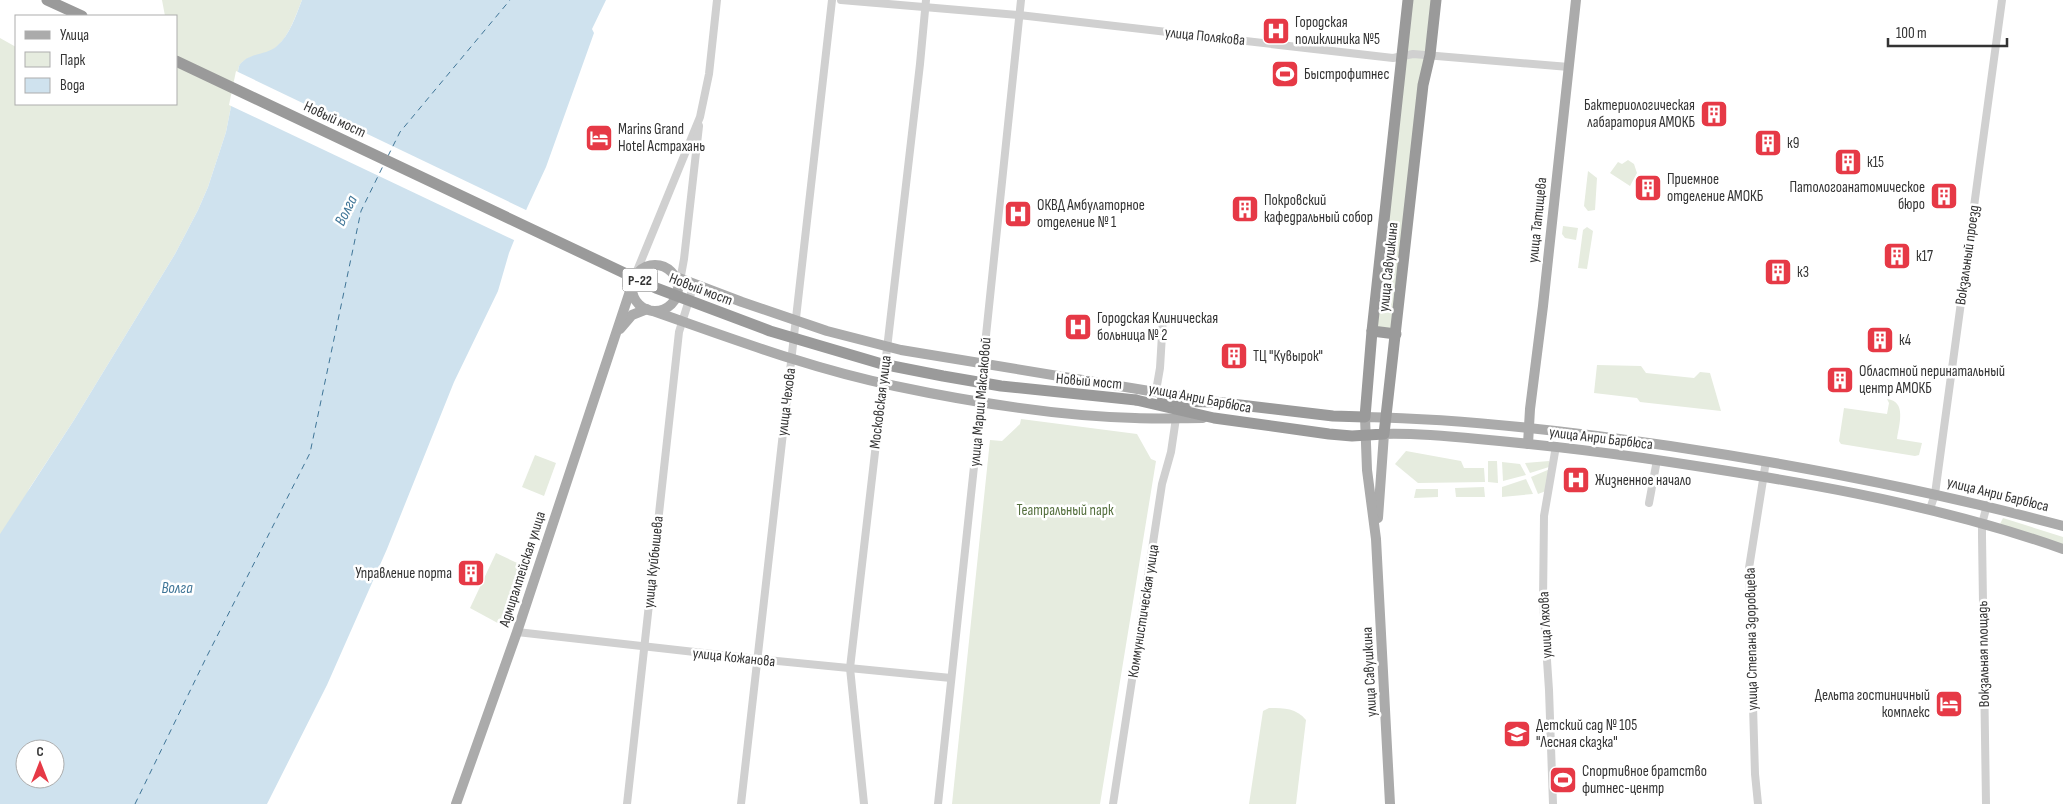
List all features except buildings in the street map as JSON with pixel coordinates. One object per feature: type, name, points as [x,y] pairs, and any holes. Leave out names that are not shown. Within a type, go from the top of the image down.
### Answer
[{"type":"highway","points":[[47,0],[80,15]]},
{"type":"highway","name":"улица Савушкина","points":[[1365,417],[1372,331],[1408,0]]},
{"type":"highway","name":"улица Савушкина","points":[[1384,434],[1423,85],[1430,55],[1436,0]]},
{"type":"highway","name":"Новый мост","points":[[178,62],[656,288],[770,331],[882,364],[943,376],[1001,386],[1136,400]]},
{"type":"highway","points":[[1372,331],[1396,334]]},
{"type":"highway","name":"улица Анри Барбюса","points":[[1136,400],[1215,402],[1334,416],[1365,417]]},
{"type":"highway","name":"улица Анри Барбюса","points":[[1136,400],[1214,418],[1336,435],[1365,436],[1384,434]]},
{"type":"main road","name":"улица Татищева","points":[[1528,444],[1537,341],[1543,306],[1576,0]]},
{"type":"main road","points":[[1214,418],[1135,418],[1064,412],[982,401],[882,383],[791,358],[650,310],[635,300],[633,281],[644,267],[658,264],[665,267],[678,278],[742,302],[827,331],[887,346],[983,364],[1215,402]]},
{"type":"main road","points":[[613,341],[621,327],[632,315],[650,310],[659,310],[670,305],[678,292],[678,278]]},
{"type":"main road","name":"Адмиралтейская улица","points":[[456,804],[517,632],[633,281]]},
{"type":"main road","name":"улица Анри Барбюса","points":[[1365,417],[1530,428],[1586,434],[1818,469],[1987,505],[2063,526]]},
{"type":"main road","name":"улица Савушкина","points":[[1365,417],[1367,470],[1376,539],[1390,804]]},
{"type":"main road","name":"улица Анри Барбюса","points":[[1384,434],[1414,434],[1556,446],[1764,476],[1930,509],[2063,549]]},
{"type":"main road","name":"улица Савушкина","points":[[1376,539],[1384,434]]},
{"type":"street","points":[[678,278],[700,117],[709,74],[717,0]]},
{"type":"street","name":"улица Чехова","points":[[741,804],[832,0]]},
{"type":"street","name":"улица Полякова","points":[[841,0],[925,4],[1393,58],[1402,55],[1430,55],[1569,67]]},
{"type":"street","name":"улица Марии Максаковой","points":[[938,804],[982,401],[983,364],[1021,0]]},
{"type":"street","name":"Вокзальный проезд","points":[[1930,509],[1935,494],[2002,0]]},
{"type":"street","name":"Московская улица","points":[[864,804],[850,668],[920,64],[925,4]]},
{"type":"street","points":[[633,281],[700,117]]},
{"type":"street","name":"улица Куйбышева","points":[[627,804],[682,321],[694,284]]},
{"type":"street","points":[[1156,391],[1160,368],[1163,318]]},
{"type":"street","name":"Коммунистическая улица","points":[[1113,804],[1162,484],[1171,452],[1176,418]]},
{"type":"street","name":"улица Ляхова","points":[[1553,804],[1549,690],[1543,601],[1544,516],[1556,446]]},
{"type":"street","points":[[1649,503],[1657,460]]},
{"type":"street","name":"улица Степана Здоровцева","points":[[1758,804],[1755,774],[1748,568],[1766,461]]},
{"type":"street","name":"Вокзальная площадь","points":[[1986,804],[1982,524],[1987,505]]},
{"type":"street","name":"улица Кожанова","points":[[517,632],[757,660],[951,678]]},
{"type":"green space","points":[[162,0],[302,0],[290,28],[277,47],[267,53],[246,59],[239,66],[226,132],[208,187],[198,210],[175,254],[74,420],[29,489],[0,552],[0,38],[15,46],[15,105],[178,105],[178,15],[165,15]]},
{"type":"green space","points":[[1408,0],[1436,0],[1396,334],[1372,331]]},
{"type":"green space","points":[[1628,160],[1634,164],[1637,173],[1630,186],[1610,173],[1618,162],[1622,164]]},
{"type":"green space","points":[[1588,171],[1597,178],[1595,210],[1588,211],[1584,206]]},
{"type":"green space","points":[[1563,226],[1578,228],[1576,240],[1565,238],[1562,234]]},
{"type":"green space","points":[[1587,227],[1593,231],[1587,269],[1578,268],[1583,230]]},
{"type":"green space","points":[[1597,365],[1641,366],[1646,373],[1694,378],[1700,372],[1710,373],[1721,411],[1640,402],[1637,398],[1594,393]]},
{"type":"green space","points":[[1887,399],[1897,404],[1899,409],[1900,421],[1897,439],[1922,443],[1919,455],[1915,456],[1841,444],[1839,441],[1844,408],[1887,414],[1889,403]]},
{"type":"green space","name":"Театральный парк","points":[[1021,419],[1137,434],[1151,459],[1156,461],[1100,804],[952,804],[990,440],[1002,441],[1020,424]]},
{"type":"green space","points":[[1406,451],[1461,461],[1464,468],[1484,468],[1485,482],[1418,483],[1395,464]]},
{"type":"green space","points":[[535,455],[556,463],[544,496],[522,487]]},
{"type":"green space","points":[[1488,461],[1497,461],[1498,483],[1488,482]]},
{"type":"green space","points":[[1549,461],[1549,467],[1530,473],[1525,463]]},
{"type":"green space","points":[[1502,462],[1520,464],[1526,475],[1503,481]]},
{"type":"green space","points":[[1550,469],[1546,491],[1538,494],[1531,477]]},
{"type":"green space","points":[[1526,479],[1533,494],[1502,497],[1502,487]]},
{"type":"green space","points":[[1484,487],[1485,497],[1456,497],[1455,488]]},
{"type":"green space","points":[[1416,489],[1438,489],[1438,497],[1414,498]]},
{"type":"green space","points":[[2003,518],[2063,537],[2063,546],[2000,524]]},
{"type":"green space","points":[[496,553],[528,568],[505,627],[470,608]]},
{"type":"green space","points":[[1269,708],[1294,711],[1306,720],[1296,804],[1249,804],[1263,711]]},
{"type":"water","name":"Волга","points":[[302,0],[606,0],[592,29],[594,33],[546,167],[509,253],[498,291],[454,382],[387,549],[327,685],[267,804],[0,804],[0,534],[74,420],[175,254],[198,210],[208,187],[226,132],[239,66],[247,58],[277,46],[289,31]]},
{"type":"pier","points":[[236,71],[528,211],[516,241],[229,105]]},
{"type":"ferry route","points":[[388,156],[400,132],[510,0]]},
{"type":"ferry route","points":[[135,804],[207,656],[310,453],[361,211],[384,164]]},
{"type":"place","name":"Городская поликлиника №5","points":[[1276,31]]},
{"type":"place","name":"Быстрофитнес","points":[[1285,74]]},
{"type":"place","name":"Бактериологическая лабаратория АМОКБ","points":[[1714,114]]},
{"type":"place","name":"Marins Grand Hotel Астрахань","points":[[599,138]]},
{"type":"place","name":"к9","points":[[1768,143]]},
{"type":"place","name":"к15","points":[[1848,162]]},
{"type":"place","name":"Приемное отделение АМОКБ","points":[[1648,188]]},
{"type":"place","name":"Патологоанатомическое бюро","points":[[1944,196]]},
{"type":"place","name":"Покровский кафедральный собор","points":[[1245,209]]},
{"type":"place","name":"ОКВД Амбулаторное отделение № 1","points":[[1018,214]]},
{"type":"place","name":"к17","points":[[1897,256]]},
{"type":"place","name":"к3","points":[[1778,272]]},
{"type":"place","name":"Городская Клиническая больница № 2","points":[[1078,327]]},
{"type":"place","name":"к4","points":[[1880,340]]},
{"type":"place","name":"ТЦ \"Кувырок\"","points":[[1234,356]]},
{"type":"place","name":"Областной перинатальный центр АМОКБ","points":[[1840,380]]},
{"type":"place","name":"Жизненное начало","points":[[1576,480]]},
{"type":"place","name":"Управление порта","points":[[471,573]]},
{"type":"place","name":"Дельта гостиничный комплекс","points":[[1949,704]]},
{"type":"place","name":"Детский сад № 105 \"Лесная сказка\"","points":[[1517,734]]},
{"type":"place","name":"Спортивное братство фитнес-центр","points":[[1563,780]]}]
